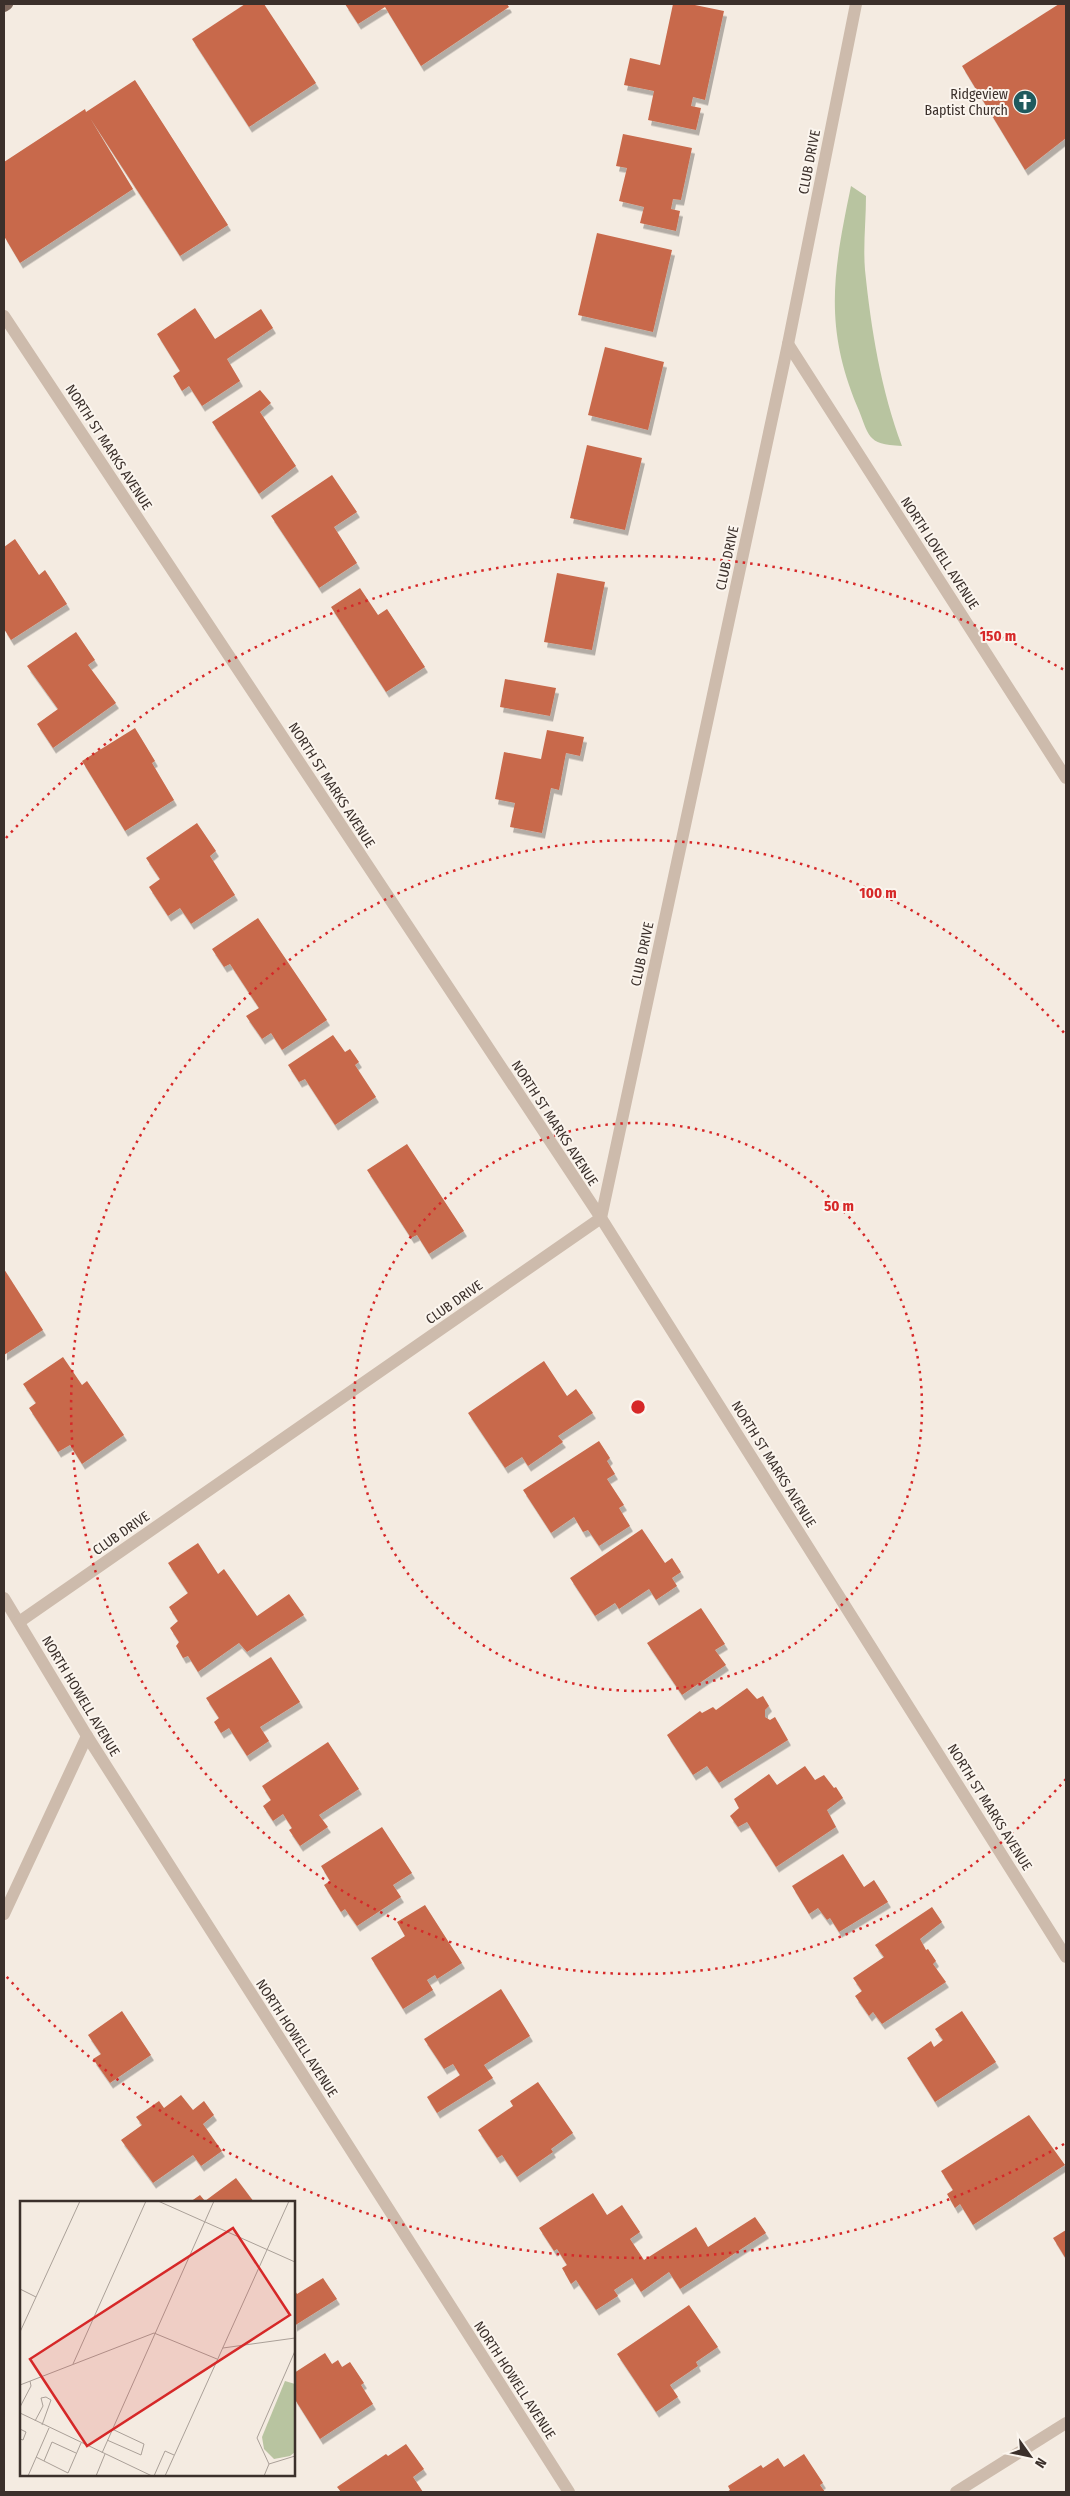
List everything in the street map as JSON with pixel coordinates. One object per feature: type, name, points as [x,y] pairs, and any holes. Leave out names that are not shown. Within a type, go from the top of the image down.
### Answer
[{"type":"street","name":"CLUB DRIVE","points":[[19,1622],[601,1218],[788,344],[856,4]]},
{"type":"street","name":"NORTH ST MARKS AVENUE","points":[[5,319],[601,1218],[1066,1957]]},
{"type":"street","name":"NORTH LOVELL AVENUE","points":[[788,344],[1066,778]]},
{"type":"street","name":"NORTH HOWELL AVENUE","points":[[4,1598],[87,1736],[569,2492]]},
{"type":"street","points":[[4,1914],[87,1736]]},
{"type":"street","points":[[956,2492],[1066,2423]]},
{"type":"green space","points":[[851,186],[866,196],[864,261],[870,315],[888,403],[902,446],[881,443],[871,437],[867,431],[846,376],[839,349],[835,296],[836,270]]},
{"type":"building","points":[[245,4],[264,4],[316,83],[249,127],[192,39]]},
{"type":"building","points":[[345,4],[507,4],[509,7],[421,66],[385,7],[358,24]]},
{"type":"building","points":[[673,4],[690,4],[724,11],[705,100],[693,97],[691,106],[701,108],[696,130],[648,120],[654,91],[624,85],[630,58],[660,65]]},
{"type":"building","name":"Ridgeview Baptist Church","points":[[1059,4],[1066,4],[1066,138],[1025,170],[962,66]]},
{"type":"building","points":[[135,80],[228,225],[180,256],[90,118],[133,189],[20,263],[4,236],[4,162],[85,109],[86,112]]},
{"type":"building","points":[[623,134],[692,148],[681,200],[673,199],[671,209],[680,211],[676,231],[640,223],[644,207],[619,201],[627,168],[616,166]]},
{"type":"building","points":[[597,233],[672,250],[653,332],[578,315]]},
{"type":"building","points":[[195,308],[215,339],[261,309],[273,328],[227,359],[240,381],[202,406],[189,386],[182,391],[173,376],[180,371],[157,334]]},
{"type":"building","points":[[605,347],[664,362],[648,430],[588,415]]},
{"type":"building","points":[[260,390],[271,403],[260,412],[296,466],[259,494],[212,422]]},
{"type":"building","points":[[587,445],[642,458],[625,530],[570,518]]},
{"type":"building","points":[[332,475],[357,512],[334,527],[357,563],[319,588],[271,516]]},
{"type":"building","points":[[15,539],[39,575],[45,570],[67,604],[11,640],[4,629],[4,547]]},
{"type":"building","points":[[557,573],[605,582],[592,650],[544,642]]},
{"type":"building","points":[[360,588],[378,615],[387,609],[425,667],[386,692],[331,607]]},
{"type":"building","points":[[76,632],[95,660],[88,665],[116,703],[53,748],[37,724],[58,709],[27,666]]},
{"type":"building","points":[[505,679],[556,688],[550,716],[500,707]]},
{"type":"building","points":[[135,728],[155,761],[152,763],[174,800],[125,831],[82,761]]},
{"type":"building","points":[[547,730],[584,737],[580,756],[566,753],[559,790],[551,788],[542,833],[510,827],[515,803],[495,799],[504,752],[541,759]]},
{"type":"building","points":[[197,823],[216,851],[210,856],[235,895],[191,924],[180,908],[168,916],[149,887],[160,879],[146,858]]},
{"type":"building","points":[[258,918],[327,1020],[282,1050],[271,1033],[262,1039],[246,1016],[259,1008],[230,964],[224,967],[212,949]]},
{"type":"building","points":[[333,1035],[345,1052],[350,1049],[359,1062],[355,1065],[376,1097],[335,1125],[305,1079],[299,1082],[288,1065]]},
{"type":"building","points":[[407,1144],[464,1231],[429,1254],[417,1235],[411,1238],[367,1170]]},
{"type":"building","points":[[4,1269],[43,1330],[4,1355]]},
{"type":"building","points":[[63,1357],[82,1385],[87,1381],[124,1435],[82,1464],[70,1445],[58,1452],[29,1408],[36,1403],[23,1384]]},
{"type":"building","points":[[544,1361],[567,1396],[576,1389],[593,1413],[558,1436],[563,1442],[528,1466],[522,1457],[505,1468],[468,1413]]},
{"type":"building","points":[[599,1441],[610,1458],[607,1461],[615,1474],[607,1479],[624,1505],[619,1508],[630,1526],[599,1546],[588,1530],[583,1532],[574,1517],[551,1533],[523,1490]]},
{"type":"building","points":[[642,1529],[665,1563],[672,1558],[681,1572],[672,1578],[677,1586],[656,1600],[649,1589],[619,1609],[615,1603],[595,1616],[570,1578]]},
{"type":"building","points":[[198,1543],[218,1574],[224,1569],[257,1616],[289,1594],[304,1615],[247,1652],[239,1643],[198,1672],[188,1656],[183,1658],[176,1646],[179,1642],[170,1628],[178,1621],[169,1607],[188,1593],[168,1563]]},
{"type":"building","points":[[701,1608],[725,1644],[715,1650],[726,1665],[682,1695],[647,1643]]},
{"type":"building","points":[[271,1657],[300,1702],[260,1727],[269,1741],[247,1756],[229,1728],[221,1733],[214,1722],[219,1718],[206,1698]]},
{"type":"building","points":[[747,1688],[757,1699],[763,1696],[769,1706],[765,1710],[765,1717],[770,1720],[775,1717],[788,1740],[719,1783],[707,1766],[693,1775],[667,1735],[700,1711],[702,1713],[713,1707],[716,1710]]},
{"type":"building","points":[[328,1742],[359,1789],[319,1815],[328,1827],[300,1846],[289,1830],[292,1828],[283,1814],[273,1821],[263,1806],[271,1800],[262,1786]]},
{"type":"building","points":[[805,1766],[815,1780],[824,1775],[834,1788],[836,1787],[843,1798],[827,1810],[836,1827],[776,1867],[747,1822],[738,1827],[730,1816],[739,1808],[734,1799],[769,1774],[777,1785]]},
{"type":"building","points":[[382,1827],[412,1873],[393,1885],[401,1897],[357,1926],[345,1909],[341,1912],[324,1885],[330,1881],[321,1866]]},
{"type":"building","points":[[843,1854],[864,1887],[874,1880],[888,1902],[839,1932],[830,1918],[827,1920],[818,1908],[809,1914],[792,1886]]},
{"type":"building","points":[[425,1905],[462,1963],[437,1979],[435,1975],[427,1980],[433,1990],[403,2009],[371,1958],[405,1936],[397,1922]]},
{"type":"building","points":[[932,1907],[942,1922],[920,1939],[926,1950],[928,1949],[936,1961],[933,1964],[946,1982],[882,2024],[873,2012],[869,2016],[855,1996],[862,1991],[853,1978],[884,1957],[875,1945]]},
{"type":"building","points":[[501,1989],[530,2036],[484,2065],[493,2078],[437,2113],[427,2097],[460,2075],[453,2064],[444,2069],[424,2039]]},
{"type":"building","points":[[122,2011],[151,2055],[110,2083],[93,2059],[101,2054],[88,2035]]},
{"type":"building","points":[[962,2011],[996,2062],[935,2102],[907,2058],[931,2041],[934,2047],[943,2040],[935,2029]]},
{"type":"building","points":[[538,2082],[573,2133],[551,2149],[553,2152],[517,2177],[502,2155],[497,2158],[478,2130],[513,2106],[510,2101]]},
{"type":"building","points":[[181,2095],[193,2110],[204,2101],[214,2115],[203,2124],[222,2151],[201,2166],[193,2155],[153,2183],[121,2140],[142,2125],[136,2117],[159,2101],[164,2108]]},
{"type":"building","points":[[1029,2115],[1065,2165],[973,2225],[960,2204],[955,2208],[947,2194],[953,2190],[941,2171]]},
{"type":"building","points":[[236,2178],[253,2201],[205,2201]]},
{"type":"building","points":[[593,2193],[607,2215],[622,2205],[640,2232],[630,2239],[644,2260],[696,2227],[708,2247],[755,2217],[766,2233],[680,2289],[669,2272],[641,2292],[632,2278],[614,2290],[618,2296],[596,2310],[576,2280],[571,2284],[562,2268],[567,2265],[557,2249],[554,2251],[539,2228]]},
{"type":"building","points":[[200,2195],[205,2201],[191,2201]]},
{"type":"building","points":[[1066,2230],[1066,2259],[1053,2238]]},
{"type":"building","points":[[323,2278],[337,2299],[295,2325],[295,2291],[297,2294]]},
{"type":"building","points":[[689,2305],[718,2347],[696,2362],[698,2366],[670,2385],[678,2397],[656,2412],[617,2354]]},
{"type":"building","points":[[325,2353],[332,2364],[338,2360],[342,2367],[350,2362],[364,2383],[361,2385],[373,2404],[320,2439],[295,2400],[295,2372]]},
{"type":"building","points":[[406,2444],[424,2469],[413,2477],[423,2492],[341,2492],[337,2487],[386,2454],[388,2456]]},
{"type":"building","points":[[804,2454],[823,2483],[820,2485],[825,2492],[727,2492],[730,2490],[728,2486],[761,2465],[763,2468],[778,2458],[784,2467]]},
{"type":"place","name":"Ridgeview Baptist Church","points":[[1025,102]]}]
